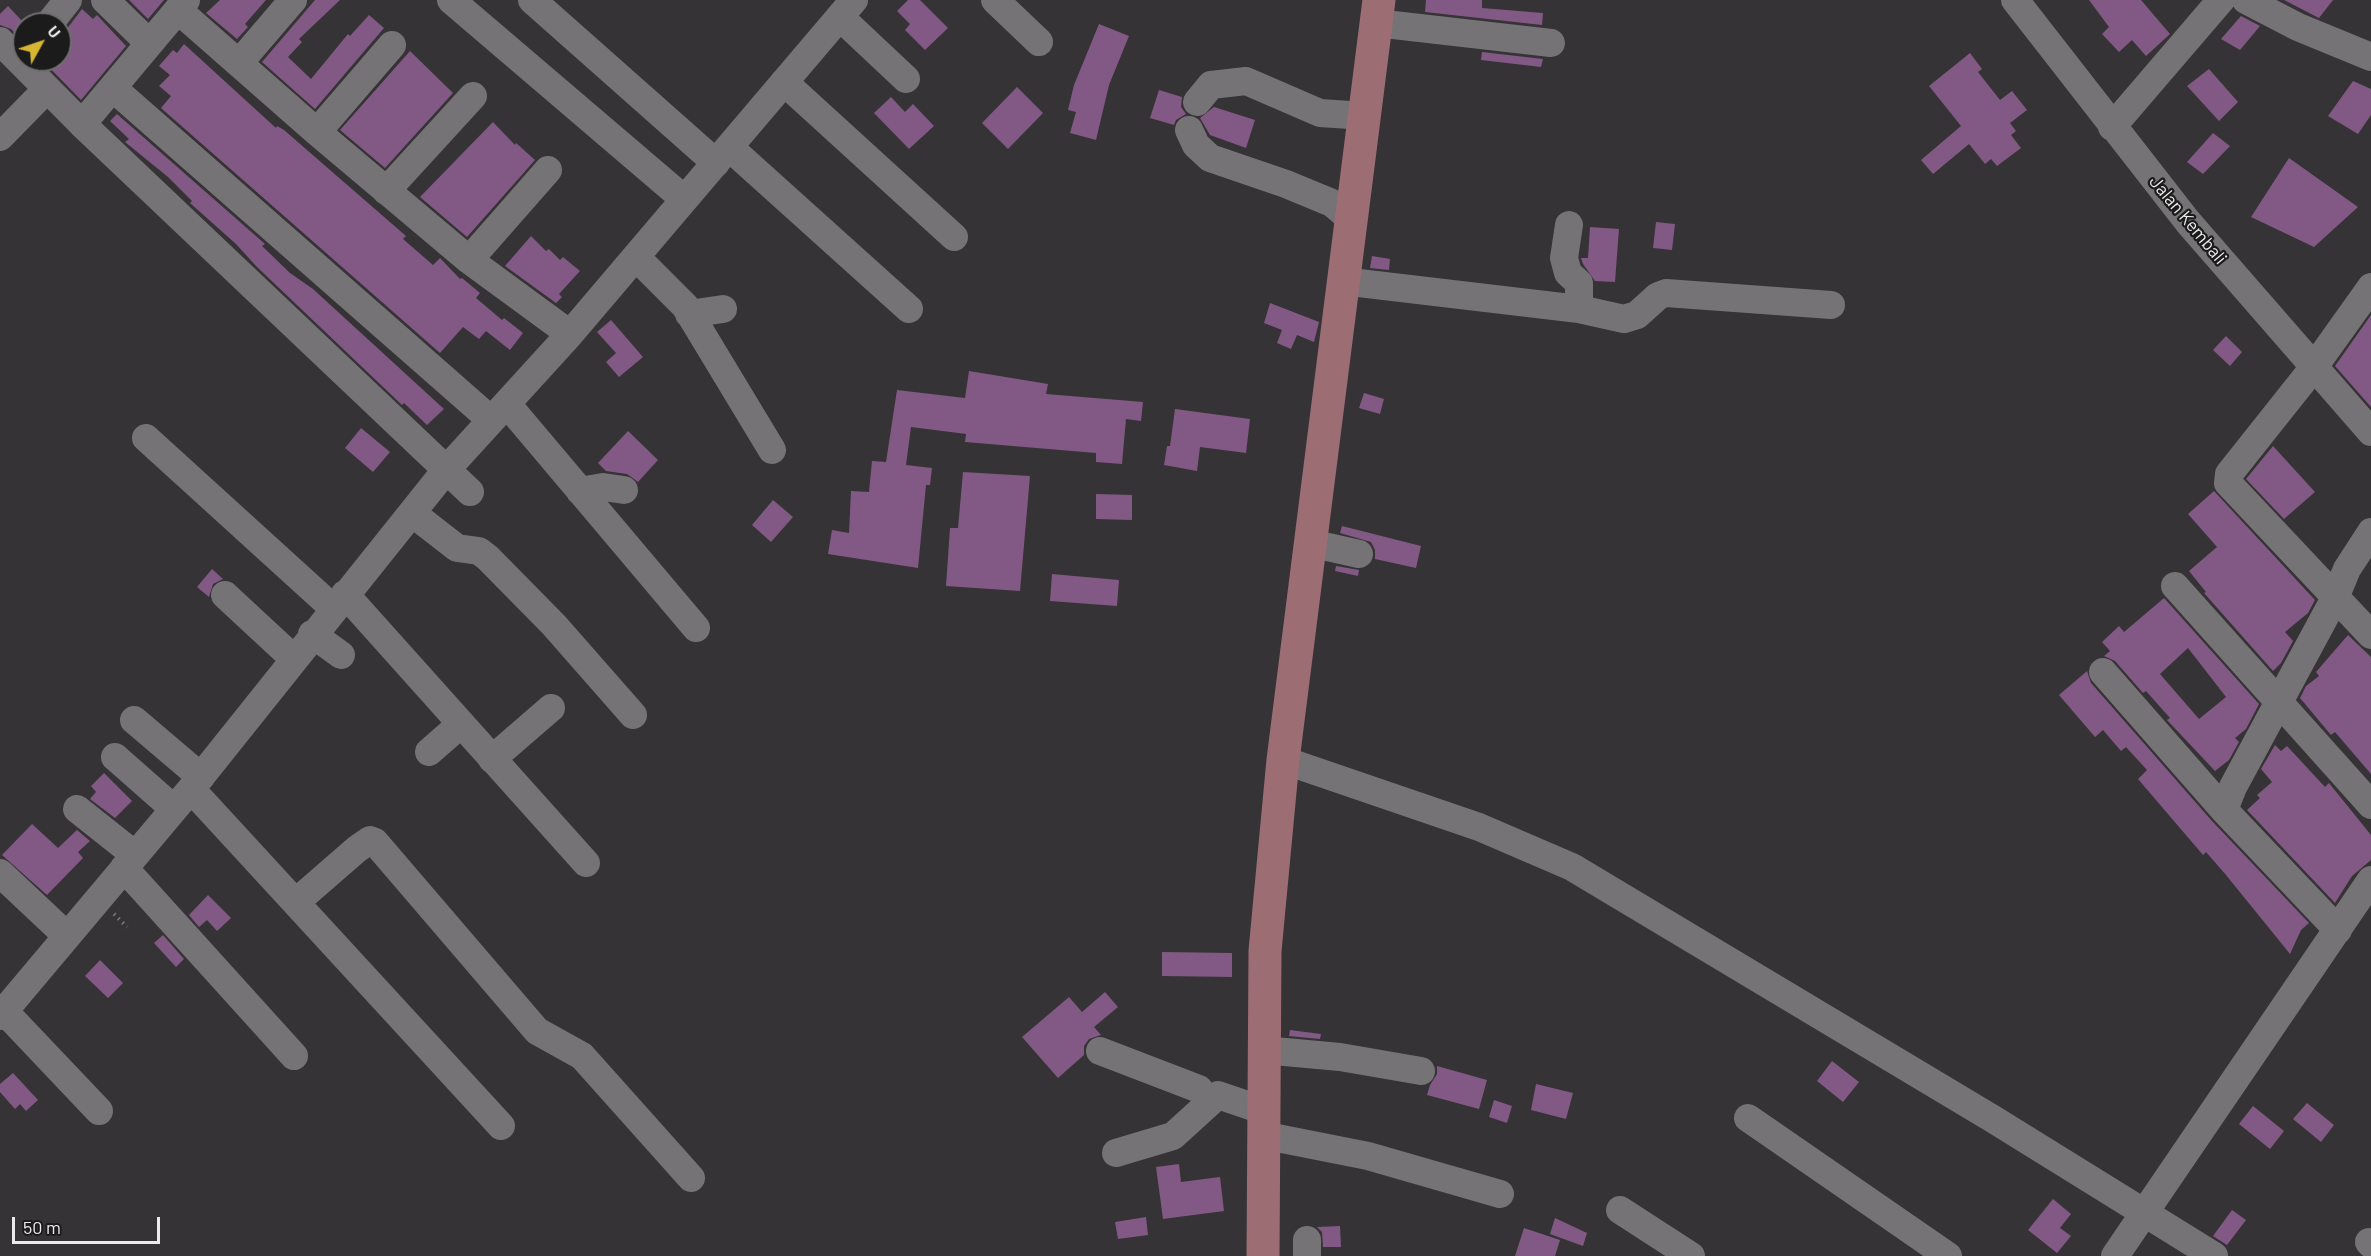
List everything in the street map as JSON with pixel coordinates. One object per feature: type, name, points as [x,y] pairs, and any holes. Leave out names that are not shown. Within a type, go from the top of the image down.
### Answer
[{"type":"main road","points":[[1263,1256],[1262,1122],[1265,951],[1283,760],[1342,281],[1378,12]]},
{"type":"street","points":[[58,12],[68,0]]},
{"type":"street","points":[[105,0],[149,43]]},
{"type":"street","points":[[239,63],[293,0]]},
{"type":"street","points":[[451,0],[684,199]]},
{"type":"street","points":[[532,0],[909,309]]},
{"type":"street","points":[[996,0],[1039,42]]},
{"type":"street","name":"Jalan Kembali","points":[[2015,0],[2188,222],[2371,432]]},
{"type":"street","points":[[2112,127],[2221,0]]},
{"type":"street","points":[[2246,0],[2298,27],[2371,57]]},
{"type":"street","points":[[82,124],[114,89],[182,5],[239,63],[386,192],[469,260],[570,334]]},
{"type":"street","points":[[99,1111],[2,1013],[189,792],[312,634],[446,470],[570,334],[847,8],[906,79]]},
{"type":"street","points":[[1378,12],[1551,43]]},
{"type":"street","points":[[317,132],[392,45]]},
{"type":"street","points":[[32,72],[82,124],[470,492]]},
{"type":"street","points":[[1197,102],[1211,85],[1246,81],[1320,113],[1365,116]]},
{"type":"street","points":[[784,82],[954,237]]},
{"type":"street","points":[[0,137],[47,89]]},
{"type":"street","points":[[114,89],[499,412],[580,491],[696,628]]},
{"type":"street","points":[[386,192],[473,96]]},
{"type":"street","points":[[1189,130],[1196,145],[1210,158],[1286,184],[1332,203],[1351,219]]},
{"type":"street","points":[[469,260],[548,170]]},
{"type":"street","points":[[1569,225],[1564,258],[1568,273],[1580,283],[1580,309]]},
{"type":"street","points":[[636,257],[677,297],[689,314],[772,450]]},
{"type":"street","points":[[1342,281],[1580,309],[1624,319],[1637,315],[1658,296],[1666,293],[1831,305]]},
{"type":"street","points":[[2371,287],[2314,367],[2237,463],[2229,474],[2228,483],[2371,635]]},
{"type":"street","points":[[689,314],[709,314],[723,309]]},
{"type":"street","points":[[146,438],[339,601],[461,724],[586,863]]},
{"type":"street","points":[[580,491],[608,487],[624,490]]},
{"type":"street","points":[[412,513],[457,548],[479,550],[488,558],[554,625],[633,716]]},
{"type":"street","points":[[2224,810],[2233,787],[2277,702],[2335,598],[2347,570],[2371,532]]},
{"type":"street","points":[[1310,543],[1359,554]]},
{"type":"street","points":[[2175,586],[2371,805]]},
{"type":"street","points":[[225,595],[294,659]]},
{"type":"street","points":[[312,634],[341,654]]},
{"type":"street","points":[[2103,672],[2224,810],[2338,930]]},
{"type":"street","points":[[492,759],[551,708]]},
{"type":"street","points":[[134,720],[189,792],[296,903],[501,1126]]},
{"type":"street","points":[[429,752],[461,724]]},
{"type":"street","points":[[116,757],[189,792]]},
{"type":"street","points":[[1283,760],[1479,827],[1572,867],[1993,1119],[2143,1215],[2214,1256]]},
{"type":"street","points":[[77,809],[130,862],[294,1056]]},
{"type":"street","points":[[296,903],[357,849],[370,840],[375,842],[537,1031],[582,1056],[691,1178]]},
{"type":"street","points":[[0,873],[67,936]]},
{"type":"street","points":[[2115,1256],[2371,880]]},
{"type":"street","points":[[1263,1050],[1340,1057],[1421,1071]]},
{"type":"street","points":[[1100,1051],[1207,1091],[1262,1122],[1368,1156],[1500,1194]]},
{"type":"street","points":[[1116,1153],[1173,1136],[1207,1091]]},
{"type":"street","points":[[1748,1118],[1948,1256]]},
{"type":"street","points":[[1620,1210],[1691,1256]]},
{"type":"building","points":[[129,0],[164,0],[148,19]]},
{"type":"building","points":[[220,0],[266,0],[245,24],[248,27],[237,39],[206,13]]},
{"type":"building","points":[[315,0],[340,0],[299,39],[302,42],[288,57],[311,79],[348,34],[350,36],[369,15],[384,28],[315,109],[262,62]]},
{"type":"building","points":[[908,0],[920,0],[948,28],[925,50],[905,30],[910,24],[897,11]]},
{"type":"building","points":[[1426,0],[1482,0],[1482,8],[1543,13],[1542,25],[1425,12]]},
{"type":"building","points":[[2089,0],[2141,0],[2170,34],[2146,56],[2132,40],[2119,52],[2102,34],[2109,27]]},
{"type":"building","points":[[2284,0],[2333,0],[2319,18]]},
{"type":"building","points":[[8,6],[14,12],[12,30],[0,25],[0,14]]},
{"type":"building","points":[[82,9],[93,19],[97,15],[126,46],[81,100],[54,72],[72,72],[72,22]]},
{"type":"building","points":[[2241,16],[2260,26],[2240,50],[2221,39]]},
{"type":"building","points":[[1099,24],[1129,36],[1109,85],[1096,140],[1070,133],[1076,112],[1068,110],[1074,85]]},
{"type":"building","points":[[184,44],[276,128],[277,126],[284,130],[406,236],[403,239],[433,265],[440,258],[460,279],[462,278],[480,293],[476,298],[502,320],[504,318],[523,333],[510,350],[486,331],[479,339],[463,327],[440,353],[161,108],[171,96],[159,86],[170,75],[159,66],[173,50],[177,53]]},
{"type":"building","points":[[410,51],[453,93],[385,168],[340,130]]},
{"type":"building","points":[[1482,52],[1543,59],[1541,67],[1481,60]]},
{"type":"building","points":[[1970,53],[1982,69],[1978,72],[2000,100],[2012,91],[2027,110],[2010,123],[2016,131],[2011,135],[2021,148],[1997,166],[1991,159],[1985,164],[1969,144],[1933,174],[1921,160],[1961,126],[1929,86]]},
{"type":"building","points":[[2209,69],[2238,102],[2219,121],[2187,86]]},
{"type":"building","points":[[2353,81],[2371,89],[2371,115],[2358,134],[2328,116]]},
{"type":"building","points":[[1017,87],[1043,113],[1008,149],[982,123]]},
{"type":"building","points":[[1159,90],[1182,97],[1181,107],[1186,114],[1176,120],[1174,125],[1150,118]]},
{"type":"building","points":[[891,97],[905,112],[913,104],[934,126],[909,149],[874,113]]},
{"type":"building","points":[[1214,107],[1255,120],[1246,148],[1210,135],[1200,118]]},
{"type":"building","points":[[117,114],[265,244],[262,246],[290,273],[313,289],[444,409],[427,425],[404,403],[402,405],[256,266],[236,244],[190,203],[192,201],[168,177],[125,142],[129,139],[110,121]]},
{"type":"building","points":[[493,122],[515,145],[516,143],[535,160],[467,237],[420,197]]},
{"type":"building","points":[[2213,133],[2230,146],[2203,174],[2187,162]]},
{"type":"building","points":[[2289,158],[2358,207],[2314,247],[2251,217]]},
{"type":"building","points":[[1656,222],[1675,224],[1672,250],[1653,248]]},
{"type":"building","points":[[1590,227],[1619,229],[1615,282],[1595,281],[1583,264],[1581,258],[1588,258]]},
{"type":"building","points":[[531,236],[546,251],[549,249],[560,260],[563,257],[580,271],[559,294],[562,297],[556,303],[505,266]]},
{"type":"building","points":[[1372,256],[1390,259],[1389,270],[1370,268]]},
{"type":"building","points":[[1270,303],[1319,322],[1314,342],[1297,335],[1291,349],[1277,343],[1282,330],[1264,323]]},
{"type":"building","points":[[2371,315],[2371,407],[2335,366]]},
{"type":"building","points":[[611,320],[643,357],[619,377],[606,362],[616,353],[597,332]]},
{"type":"building","points":[[2226,336],[2242,352],[2230,366],[2213,350]]},
{"type":"building","points":[[969,371],[1048,384],[1046,394],[1143,402],[1141,421],[1126,419],[1122,464],[1096,462],[1096,453],[965,442],[966,434],[911,427],[906,465],[932,468],[930,485],[926,485],[918,568],[828,554],[832,530],[849,533],[851,491],[869,492],[872,461],[886,462],[897,390],[965,398]]},
{"type":"building","points":[[1364,393],[1384,399],[1380,414],[1359,408]]},
{"type":"building","points":[[1175,409],[1250,419],[1246,453],[1200,447],[1197,471],[1164,465],[1167,446],[1170,446]]},
{"type":"building","points":[[361,428],[390,452],[373,472],[345,448]]},
{"type":"building","points":[[628,431],[658,460],[638,482],[627,474],[606,471],[598,463]]},
{"type":"building","points":[[2273,446],[2315,492],[2284,519],[2246,479]]},
{"type":"building","points":[[963,472],[1030,476],[1020,591],[946,586],[950,528],[958,528]]},
{"type":"building","points":[[2214,491],[2315,600],[2308,613],[2285,632],[2293,641],[2281,663],[2273,671],[2204,593],[2206,592],[2189,571],[2217,547],[2188,514]]},
{"type":"building","points":[[1096,494],[1132,495],[1132,520],[1096,519]]},
{"type":"building","points":[[773,500],[793,517],[771,542],[752,525]]},
{"type":"building","points":[[1342,526],[1421,546],[1416,568],[1375,559],[1375,550],[1371,542],[1340,533]]},
{"type":"building","points":[[1336,566],[1359,570],[1358,576],[1335,571]]},
{"type":"building","points":[[212,569],[223,579],[213,584],[209,597],[197,587]]},
{"type":"building","points":[[1052,574],[1119,580],[1117,606],[1050,601]]},
{"type":"building","points":[[2164,598],[2259,704],[2246,729],[2235,738],[2239,742],[2229,760],[2215,771],[2167,720],[2170,718],[2146,691],[2143,693],[2115,661],[2104,656],[2110,651],[2102,642],[2119,626],[2124,632]],"holes":[[[2188,648],[2226,697],[2199,719],[2160,674]]]},
{"type":"building","points":[[2348,635],[2371,657],[2371,774],[2335,732],[2331,735],[2300,698],[2306,686],[2319,676],[2316,672]]},
{"type":"building","points":[[2087,671],[2091,683],[2212,821],[2309,923],[2301,930],[2290,954],[2226,875],[2206,852],[2203,855],[2138,779],[2147,770],[2126,747],[2121,751],[2103,730],[2095,737],[2059,695]]},
{"type":"building","points":[[2275,745],[2281,751],[2287,746],[2325,787],[2329,783],[2371,835],[2371,860],[2352,876],[2335,903],[2247,810],[2260,798],[2257,795],[2272,782],[2261,769]]},
{"type":"building","points":[[104,773],[132,801],[115,818],[90,799],[96,792],[91,786]]},
{"type":"building","points":[[32,824],[58,848],[77,830],[90,841],[78,852],[83,858],[47,895],[2,855]]},
{"type":"building","points":[[208,895],[231,918],[217,931],[207,920],[199,927],[189,915]]},
{"type":"building","points":[[163,935],[184,959],[176,967],[154,943]]},
{"type":"building","points":[[1162,952],[1232,953],[1232,977],[1162,976]]},
{"type":"building","points":[[100,960],[123,983],[108,998],[85,976]]},
{"type":"building","points":[[1105,992],[1118,1007],[1094,1027],[1101,1035],[1089,1039],[1084,1046],[1084,1055],[1058,1078],[1022,1037],[1069,997],[1082,1012]]},
{"type":"building","points":[[1290,1030],[1321,1034],[1320,1039],[1289,1036]]},
{"type":"building","points":[[1832,1061],[1859,1082],[1843,1102],[1817,1081]]},
{"type":"building","points":[[1437,1066],[1487,1080],[1479,1109],[1427,1095],[1437,1074]]},
{"type":"building","points":[[13,1073],[38,1100],[26,1111],[20,1104],[15,1109],[0,1092],[0,1084]]},
{"type":"building","points":[[1536,1084],[1573,1093],[1566,1119],[1531,1110]]},
{"type":"building","points":[[1494,1100],[1512,1106],[1507,1123],[1489,1117]]},
{"type":"building","points":[[2307,1103],[2334,1125],[2321,1142],[2293,1119]]},
{"type":"building","points":[[2253,1106],[2284,1131],[2270,1149],[2239,1124]]},
{"type":"building","points":[[1179,1164],[1181,1182],[1220,1177],[1224,1211],[1163,1219],[1156,1167]]},
{"type":"building","points":[[2053,1199],[2071,1214],[2060,1228],[2071,1236],[2057,1253],[2028,1230]]},
{"type":"building","points":[[2232,1210],[2246,1220],[2227,1245],[2213,1236]]},
{"type":"building","points":[[1146,1217],[1148,1235],[1118,1239],[1115,1222]]},
{"type":"building","points":[[1555,1218],[1587,1233],[1583,1246],[1550,1234]]},
{"type":"building","points":[[1340,1226],[1341,1247],[1323,1247],[1322,1232],[1317,1227]]},
{"type":"building","points":[[1524,1228],[1560,1240],[1555,1256],[1515,1256]]}]
